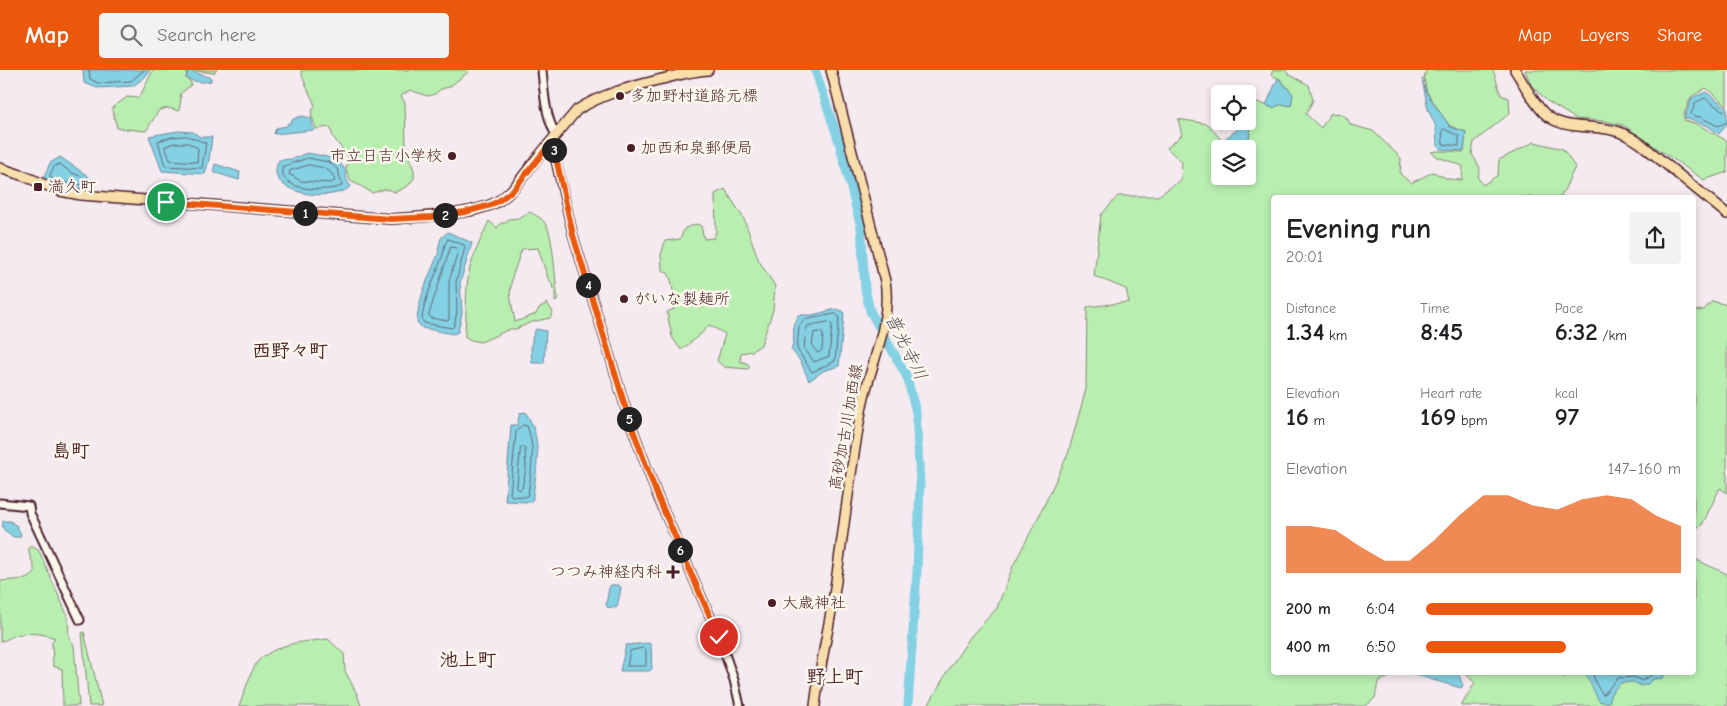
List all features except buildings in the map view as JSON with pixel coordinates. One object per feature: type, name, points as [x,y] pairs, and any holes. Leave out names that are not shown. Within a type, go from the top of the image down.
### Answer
[{"type":"main road","points":[[0,168],[60,191],[81,196],[391,219],[431,217],[465,212],[491,205],[514,189],[577,110],[600,97],[689,72],[708,70]]},
{"type":"main road","name":"高砂加古川加西線","points":[[815,706],[817,686],[833,604],[862,406],[884,325],[887,302],[885,281],[831,70]]},
{"type":"main road","points":[[1515,70],[1536,103],[1553,119],[1571,126],[1611,130],[1625,134],[1640,143],[1727,214]]},
{"type":"street","points":[[542,70],[547,114],[556,135]]},
{"type":"street","points":[[550,144],[554,149],[564,200],[591,298],[629,419],[657,495],[719,637],[734,680],[740,706]]},
{"type":"street","points":[[0,503],[29,506],[30,513],[80,620]]},
{"type":"green space","points":[[153,70],[189,70],[186,78],[191,82],[191,85],[180,94],[179,111],[168,108],[159,110],[146,131],[117,128],[112,108],[127,97],[138,98]]},
{"type":"green space","points":[[189,70],[217,70],[214,73]]},
{"type":"green space","points":[[301,70],[468,70],[467,73],[449,87],[441,89],[435,94],[427,96],[410,90],[401,96],[405,103],[406,145],[414,170],[414,178],[409,185],[396,192],[385,189],[372,193],[350,181],[346,168],[349,158],[333,137],[330,127],[316,129],[311,113],[315,106]]},
{"type":"green space","points":[[1273,70],[1286,70],[1288,74],[1309,85],[1313,100],[1306,114],[1321,128],[1330,114],[1338,113],[1346,117],[1351,125],[1373,131],[1401,158],[1400,174],[1411,183],[1433,172],[1448,179],[1462,180],[1463,166],[1438,157],[1431,152],[1464,152],[1466,132],[1450,126],[1441,114],[1427,92],[1424,79],[1426,70],[1493,70],[1501,95],[1509,98],[1510,113],[1474,142],[1472,154],[1480,168],[1478,178],[1483,185],[1498,175],[1499,160],[1534,142],[1563,149],[1575,167],[1562,195],[1271,195],[1271,675],[1394,675],[1378,682],[1375,698],[1366,706],[928,706],[947,672],[971,636],[997,608],[1013,566],[1068,454],[1086,389],[1087,307],[1129,302],[1126,289],[1094,276],[1101,215],[1118,196],[1158,196],[1181,180],[1182,162],[1167,148],[1182,135],[1178,119],[1208,124],[1221,140],[1211,140],[1211,185],[1256,185],[1256,140],[1249,140],[1251,130],[1256,130],[1256,103],[1273,108],[1282,104],[1291,106],[1293,94],[1280,79],[1271,75]]},
{"type":"green space","points":[[1525,70],[1727,70],[1727,106],[1706,88],[1691,97],[1684,114],[1684,120],[1699,125],[1727,141],[1727,172],[1704,180],[1623,125],[1604,121],[1576,119],[1547,101],[1531,85]]},
{"type":"green space","points":[[725,189],[744,219],[759,261],[775,286],[773,310],[761,345],[752,351],[741,353],[740,361],[748,364],[750,367],[748,369],[724,367],[717,361],[725,334],[709,325],[681,350],[672,337],[667,312],[674,309],[671,281],[668,273],[662,270],[661,255],[665,241],[680,239],[685,228],[697,224],[701,226],[704,239],[714,238],[716,231],[715,194]]},
{"type":"green space","points":[[530,212],[544,221],[547,226],[553,252],[558,300],[555,302],[555,291],[548,278],[538,248],[522,249],[512,277],[510,294],[515,322],[536,314],[539,308],[547,303],[553,312],[550,318],[532,322],[516,329],[510,329],[481,342],[471,340],[465,337],[469,272],[489,221],[497,228],[501,223],[506,223],[508,219],[518,218]]},
{"type":"green space","points":[[1712,301],[1727,305],[1727,493],[1720,488],[1702,525],[1696,528],[1696,311],[1704,310]]},
{"type":"green space","points":[[29,547],[39,551],[68,617],[69,637],[74,646],[79,706],[63,706],[62,669],[53,666],[52,642],[55,638],[27,633],[0,641],[0,581],[26,579],[34,574]]},
{"type":"green space","points":[[1696,559],[1727,574],[1727,706],[1461,706],[1475,683],[1467,675],[1696,675]]},
{"type":"green space","points":[[84,632],[102,706],[89,706],[82,633]]},
{"type":"green space","points":[[328,639],[344,654],[345,671],[361,706],[239,706],[253,669],[261,658],[276,649],[290,644]]},
{"type":"water","points":[[83,70],[150,70],[145,77],[133,86],[97,88],[84,83]]},
{"type":"water","points":[[189,70],[211,78],[211,81],[198,82],[186,78]]},
{"type":"water","points":[[1278,78],[1293,94],[1291,106],[1282,104],[1273,108],[1266,105]]},
{"type":"water","points":[[1422,79],[1426,92],[1450,127],[1466,132],[1464,151],[1440,149],[1437,143],[1436,127],[1428,109]]},
{"type":"water","points":[[1706,92],[1727,108],[1727,124],[1719,134],[1708,126],[1685,118],[1692,98]]},
{"type":"water","points":[[302,116],[311,118],[314,130],[274,134],[276,128],[287,126],[293,119]]},
{"type":"water","points":[[1237,130],[1250,130],[1249,140],[1223,140]]},
{"type":"water","points":[[178,131],[193,132],[200,137],[212,137],[205,174],[162,171],[149,136]]},
{"type":"water","points":[[307,153],[327,157],[341,164],[351,186],[342,191],[316,195],[289,188],[280,181],[276,172],[279,160],[292,159]]},
{"type":"water","points":[[60,157],[88,176],[90,187],[73,190],[42,181],[50,163]]},
{"type":"water","points":[[215,164],[240,172],[239,180],[213,172]]},
{"type":"water","points":[[448,232],[472,243],[460,283],[462,313],[458,332],[453,334],[422,328],[417,322],[419,305],[439,252],[441,238]]},
{"type":"water","points":[[836,309],[843,311],[844,315],[839,366],[823,371],[809,381],[801,362],[791,349],[798,315],[812,315]]},
{"type":"water","points":[[536,329],[546,331],[544,363],[532,363],[532,341]]},
{"type":"water","points":[[525,412],[531,421],[534,431],[537,452],[533,498],[531,502],[505,501],[511,425],[517,425],[520,413]]},
{"type":"water","points":[[3,521],[11,521],[16,525],[21,534],[20,537],[13,537],[5,531]]},
{"type":"water","points":[[611,585],[619,585],[621,588],[617,607],[615,608],[607,607],[606,604]]},
{"type":"water","points":[[649,643],[651,645],[652,669],[649,671],[620,671],[626,645]]},
{"type":"water","points":[[1416,675],[1459,675],[1463,686],[1461,688]]},
{"type":"water","points":[[1586,675],[1664,675],[1663,678],[1653,679],[1648,684],[1641,686],[1634,682],[1620,683],[1610,695],[1610,701],[1606,703],[1599,701]]},
{"type":"waterway","name":"普光寺川","points":[[815,70],[839,142],[861,227],[865,289],[870,311],[907,377],[916,413],[920,483],[917,571],[908,706]]},
{"type":"place","name":"多加野村道路元標","points":[[620,96]]},
{"type":"place","name":"加西和泉郵便局","points":[[631,148]]},
{"type":"place","name":"市立日吉小学校","points":[[452,156]]},
{"type":"place","name":"満久町","points":[[38,187]]},
{"type":"place","name":"がいな製麺所","points":[[624,299]]},
{"type":"place","name":"つつみ神経内科","points":[[673,572]]},
{"type":"place","name":"大歳神社","points":[[772,603]]},
{"type":"district","name":"西野々町","points":[[290,351]]},
{"type":"district","name":"島町","points":[[71,451]]},
{"type":"district","name":"池上町","points":[[468,660]]},
{"type":"district","name":"野上町","points":[[835,677]]},
{"type":"route","points":[[166,202],[391,219],[431,217],[465,212],[491,205],[514,189],[550,144],[554,149],[564,200],[591,298],[629,419],[657,495],[719,637]]}]
